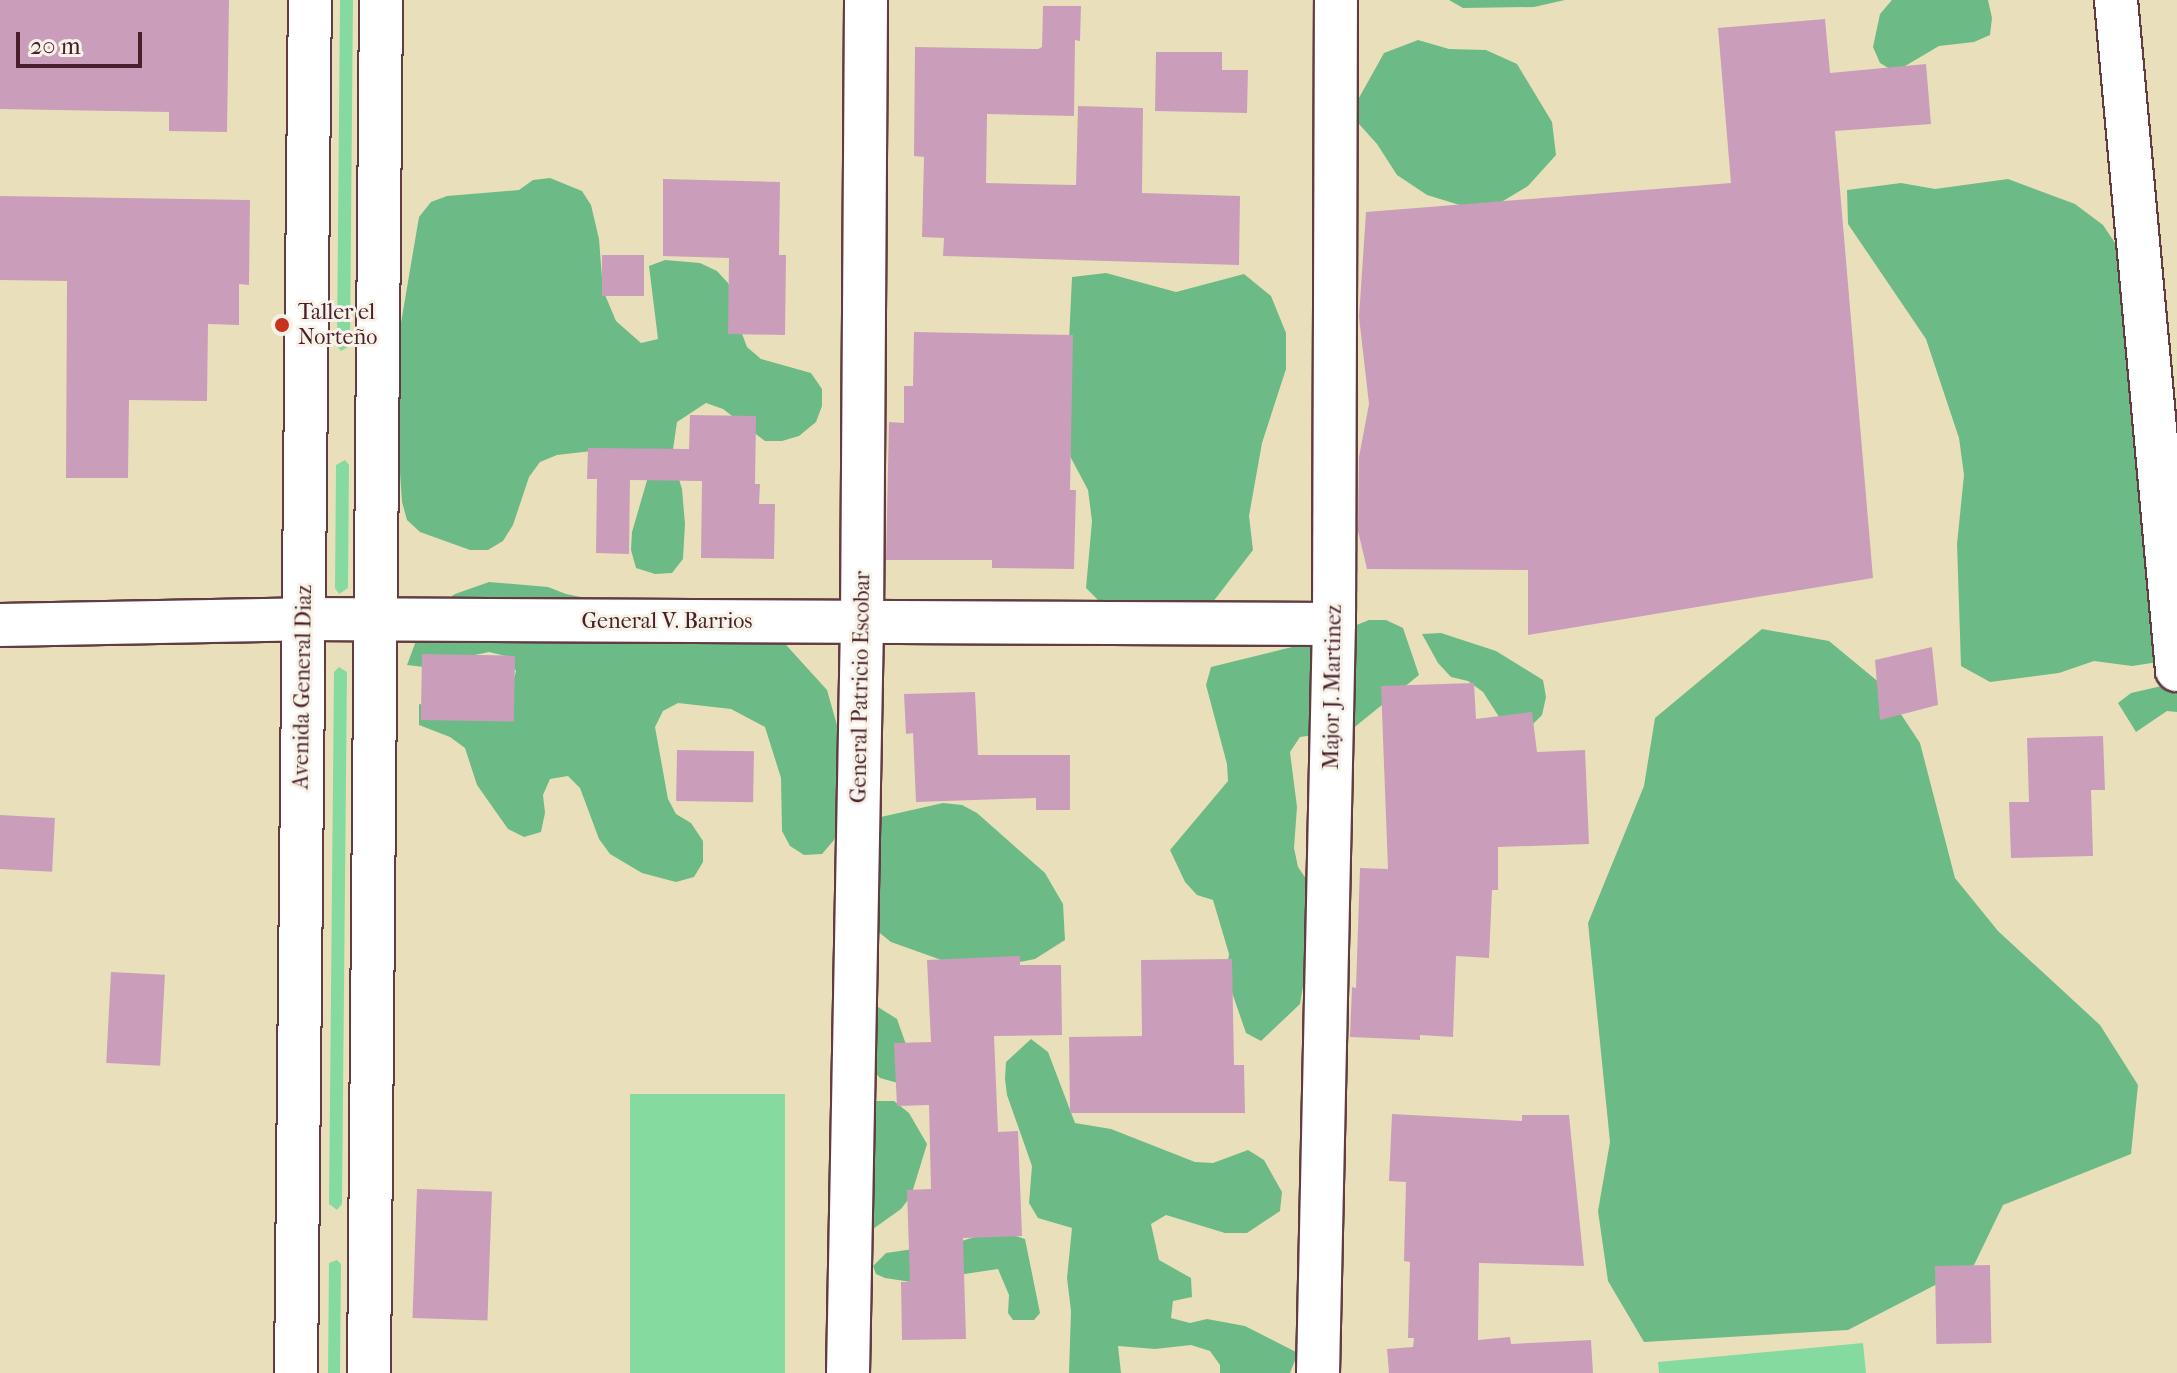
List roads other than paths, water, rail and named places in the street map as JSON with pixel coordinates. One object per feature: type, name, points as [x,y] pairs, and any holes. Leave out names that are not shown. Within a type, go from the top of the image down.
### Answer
[{"type":"street","name":"Avenida General Diaz","points":[[296,1373],[310,0]]},
{"type":"street","points":[[369,1373],[381,0]]},
{"type":"street","name":"General Patricio Escobar","points":[[848,1373],[862,623],[866,0]]},
{"type":"street","name":"Major J. Martinez","points":[[1318,1373],[1334,624],[1336,0]]},
{"type":"street","points":[[2116,0],[2172,531],[2177,670]]},
{"type":"street","name":"General V. Barrios","points":[[0,625],[304,619],[1334,624]]},
{"type":"place","name":"Taller el Norteño","points":[[282,325]]}]
